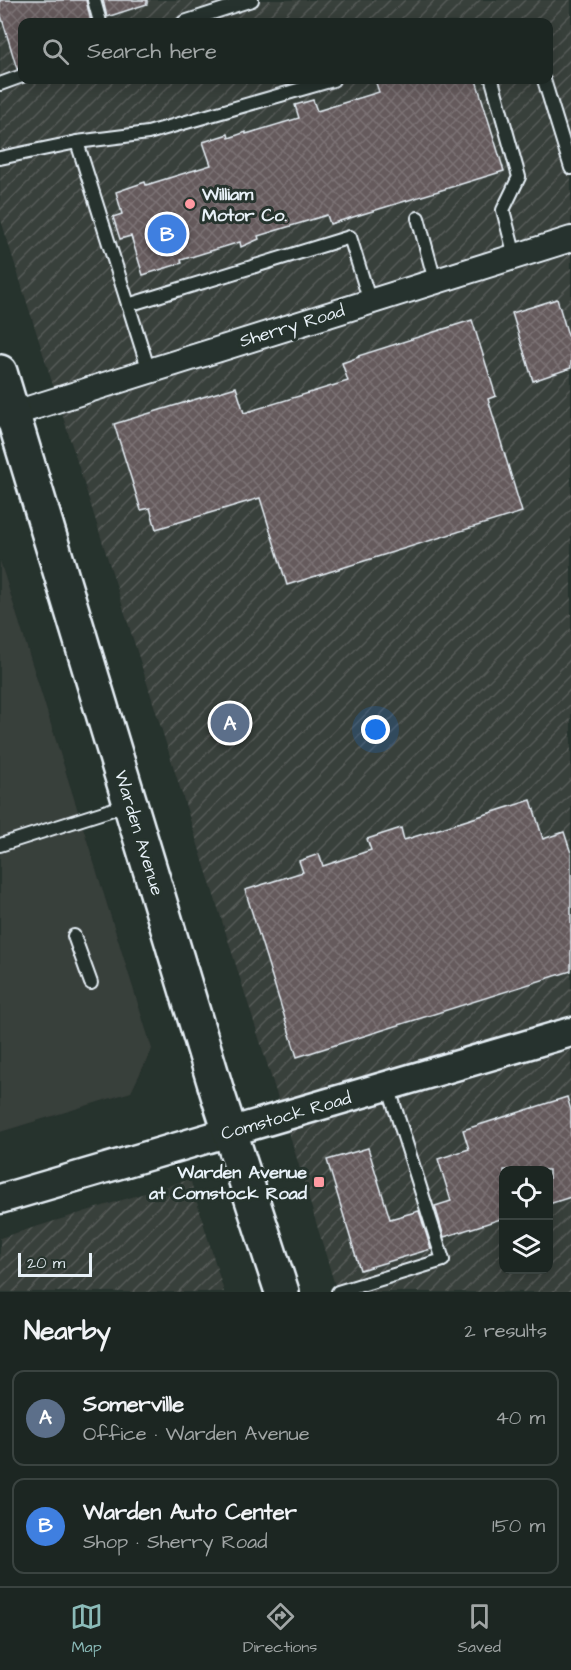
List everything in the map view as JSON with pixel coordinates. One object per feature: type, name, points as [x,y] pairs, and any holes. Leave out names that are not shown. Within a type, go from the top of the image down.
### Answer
[{"type":"main road","name":"Warden Avenue","points":[[0,372],[6,417],[130,804],[230,1132],[282,1292]]},
{"type":"street","name":"Sherry Road","points":[[6,417],[571,239]]},
{"type":"street","name":"Comstock Road","points":[[0,1199],[571,1032]]},
{"type":"lane","points":[[94,0],[99,18]]},
{"type":"lane","points":[[196,18],[252,0]]},
{"type":"lane","points":[[0,84],[18,77]]},
{"type":"lane","points":[[0,158],[76,142],[148,133],[319,84]]},
{"type":"lane","points":[[493,84],[519,177],[503,210],[515,256]]},
{"type":"lane","points":[[545,84],[571,168]]},
{"type":"lane","points":[[76,142],[149,371]]},
{"type":"lane","points":[[418,218],[435,281]]},
{"type":"lane","points":[[128,305],[350,237],[370,302]]},
{"type":"lane","points":[[0,845],[130,804]]},
{"type":"lane","points":[[74,936],[91,983]]},
{"type":"lane","points":[[338,1292],[443,1260],[388,1086]]},
{"type":"shaded area","points":[[0,0],[571,0],[571,1292],[337,1292],[0,217]]},
{"type":"shaded area","points":[[0,561],[152,1049],[131,1092],[0,1132]]},
{"type":"shaded area","points":[[190,1179],[224,1292],[0,1292],[0,1238]]},
{"type":"building","points":[[0,0],[86,0],[90,18],[18,18],[17,69],[0,12]]},
{"type":"building","points":[[103,0],[147,0],[147,4],[107,17]]},
{"type":"building","points":[[376,84],[477,84],[504,171],[330,224],[327,215],[258,236],[259,239],[241,247],[240,242],[181,260],[182,263],[143,275],[131,236],[120,239],[113,217],[122,214],[116,192],[211,165],[203,142],[228,134],[229,138],[246,132],[246,134],[299,118],[295,105],[313,100],[317,111],[379,92]]},
{"type":"building","points":[[557,299],[571,345],[571,368],[533,381],[512,313]]},
{"type":"building","points":[[472,320],[496,396],[488,399],[522,512],[287,585],[260,498],[156,529],[150,508],[141,510],[114,424],[236,387],[244,413],[348,381],[342,363],[358,356]]},
{"type":"building","points":[[531,800],[543,839],[564,832],[571,853],[571,971],[297,1057],[245,890],[303,872],[299,861],[319,854],[323,866],[371,850],[367,839],[401,828],[404,840]]},
{"type":"building","points":[[567,1097],[571,1110],[571,1197],[553,1203],[553,1166],[499,1166],[499,1220],[444,1237],[435,1206],[451,1201],[438,1159],[469,1149],[463,1130]]},
{"type":"building","points":[[368,1148],[390,1219],[419,1211],[431,1249],[360,1270],[327,1160]]},
{"type":"place","name":"William Motor Co.","points":[[190,204]]},
{"type":"place","name":"Warden Auto Center","points":[[167,234]]},
{"type":"place","name":"Somerville","points":[[230,723]]},
{"type":"place","name":"Warden Avenue at Comstock Road","points":[[319,1182]]}]
